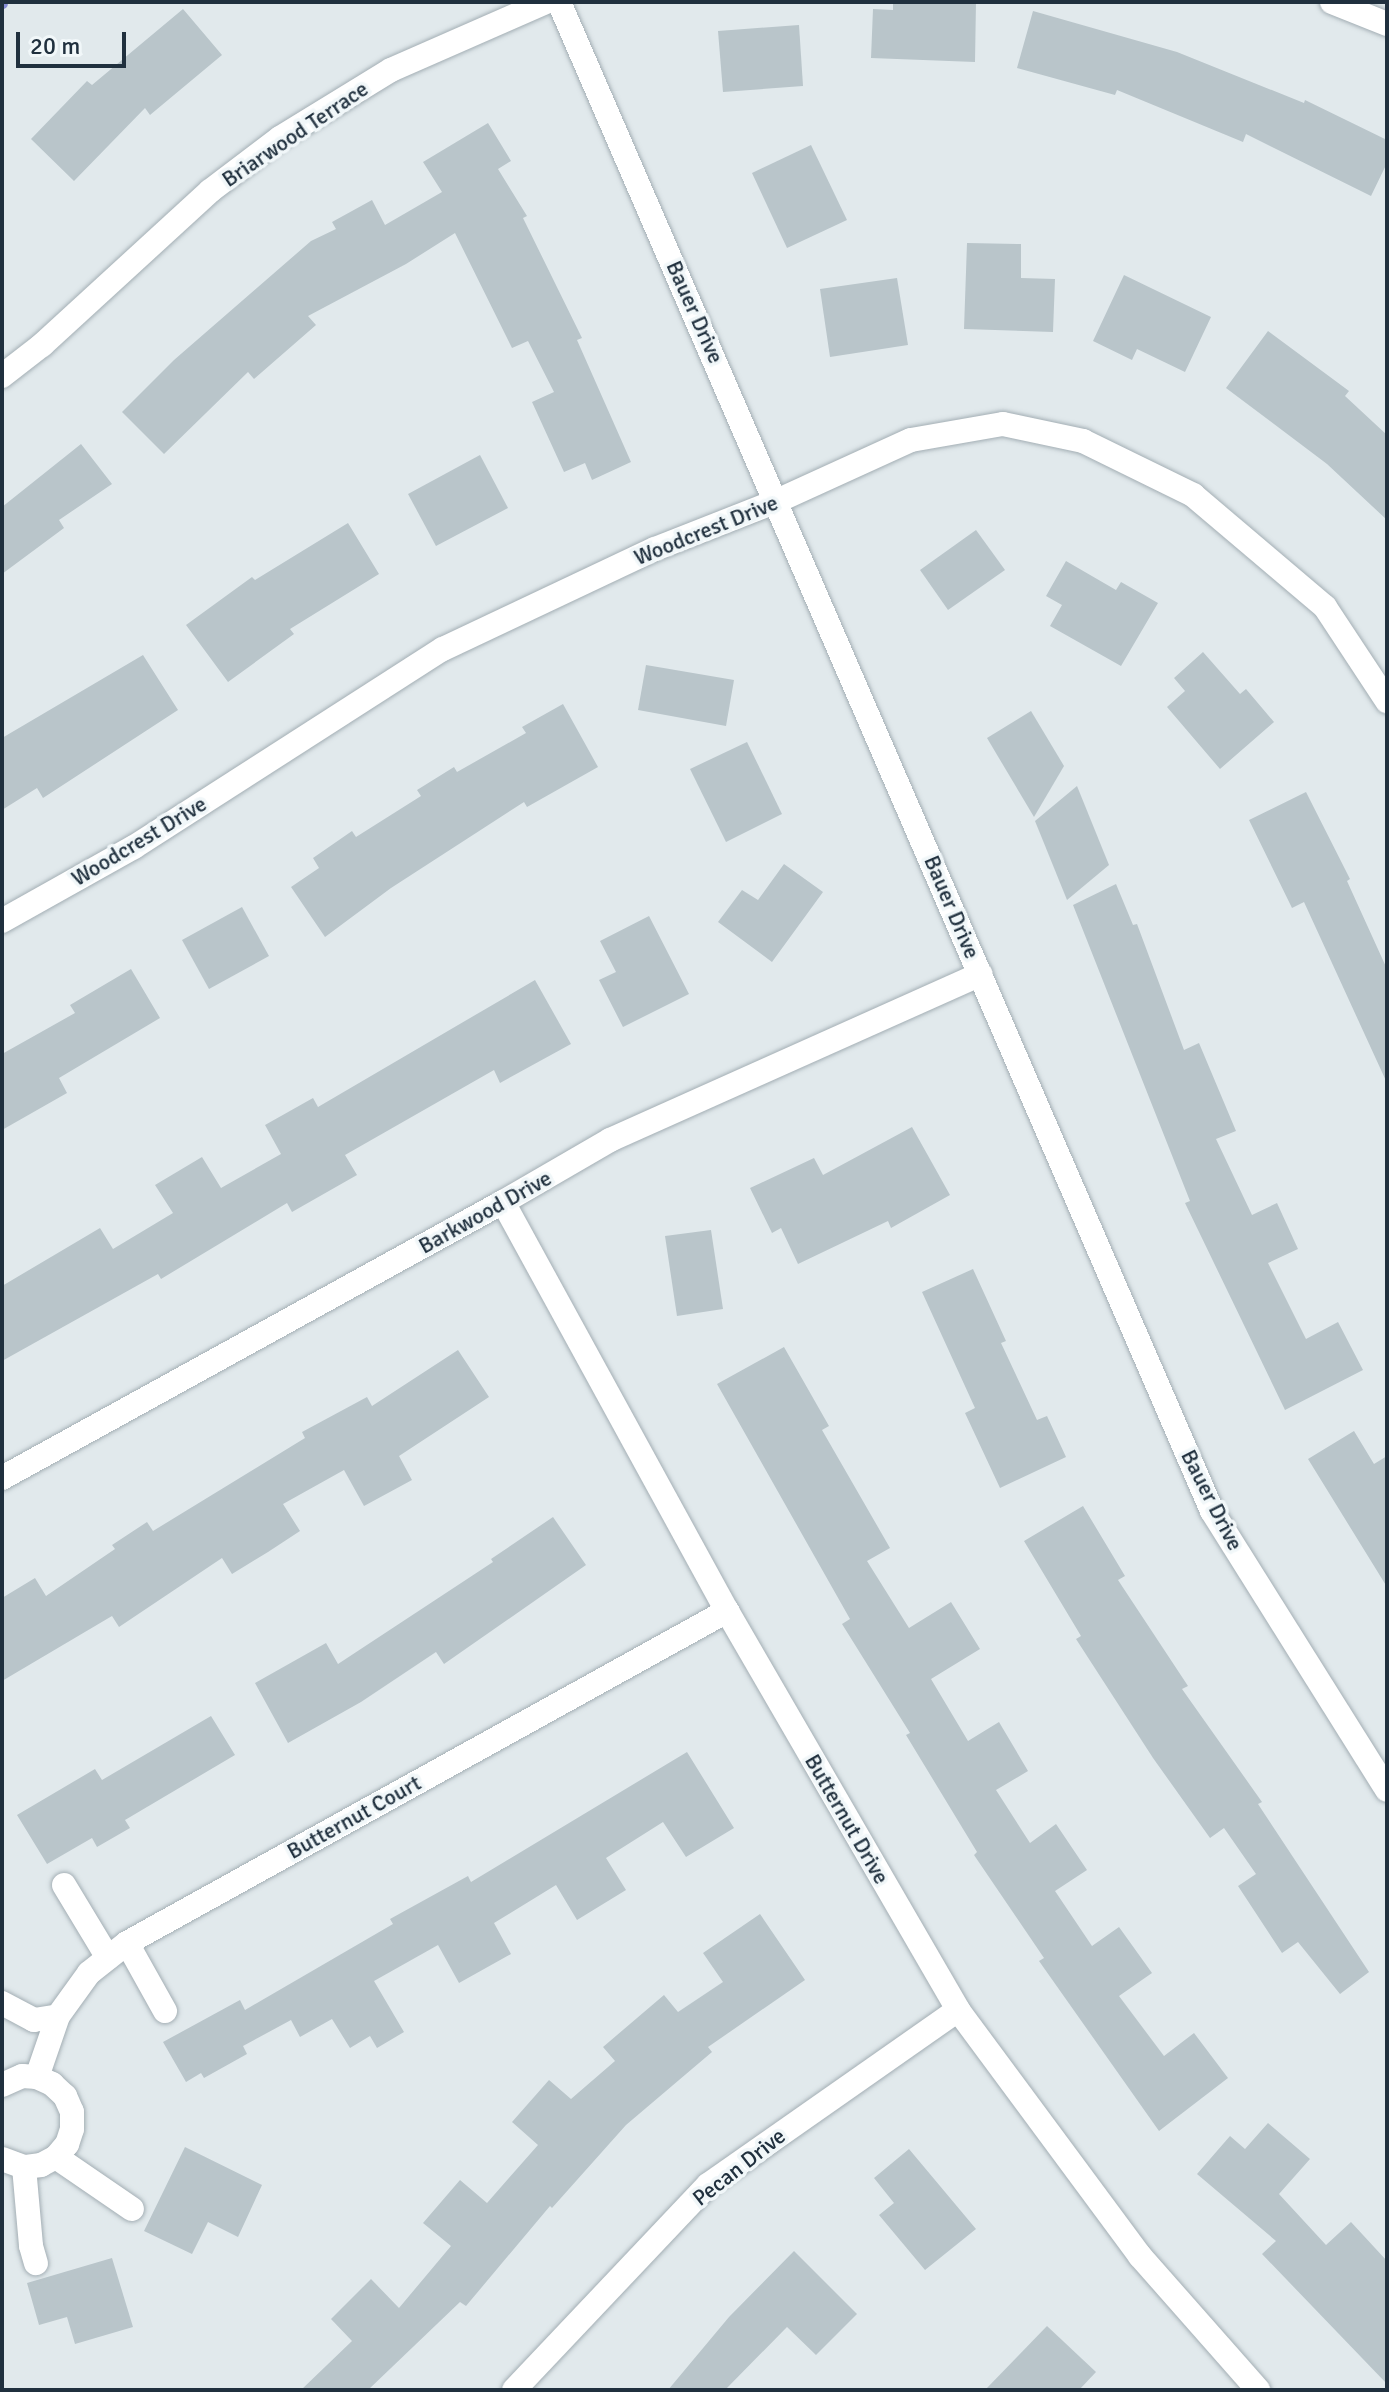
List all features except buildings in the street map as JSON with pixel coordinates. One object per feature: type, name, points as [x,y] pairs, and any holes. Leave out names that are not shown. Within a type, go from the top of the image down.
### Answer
[{"type":"street","name":"Briarwood Terrace","points":[[2,376],[42,345],[210,191],[280,138],[391,70],[546,2]]},
{"type":"street","name":"Bauer Drive","points":[[559,2],[1212,1511],[1387,1790]]},
{"type":"street","points":[[1332,2],[1387,24]]},
{"type":"street","name":"Woodcrest Drive","points":[[2,921],[134,847],[443,649],[655,549],[777,501],[911,440],[1003,424],[1083,441],[1193,495],[1325,607],[1387,701]]},
{"type":"street","name":"Barkwood Drive","points":[[2,1478],[610,1140],[981,974]]},
{"type":"street","name":"Butternut Drive","points":[[503,1202],[727,1611],[958,2010],[1140,2256],[1246,2386]]},
{"type":"street","name":"Butternut Court","points":[[37,2077],[58,2016],[89,1973],[117,1950],[727,1611]]},
{"type":"street","points":[[64,1885],[165,2011]]},
{"type":"street","points":[[2,2003],[34,2020],[58,2016]]},
{"type":"street","name":"Pecan Drive","points":[[514,2390],[708,2185],[958,2010]]},
{"type":"street","points":[[2,2085],[22,2076],[37,2077],[65,2096],[72,2112],[72,2129],[67,2144],[56,2157],[41,2165],[13,2163],[36,2263]]},
{"type":"street","points":[[56,2157],[132,2209]]}]
